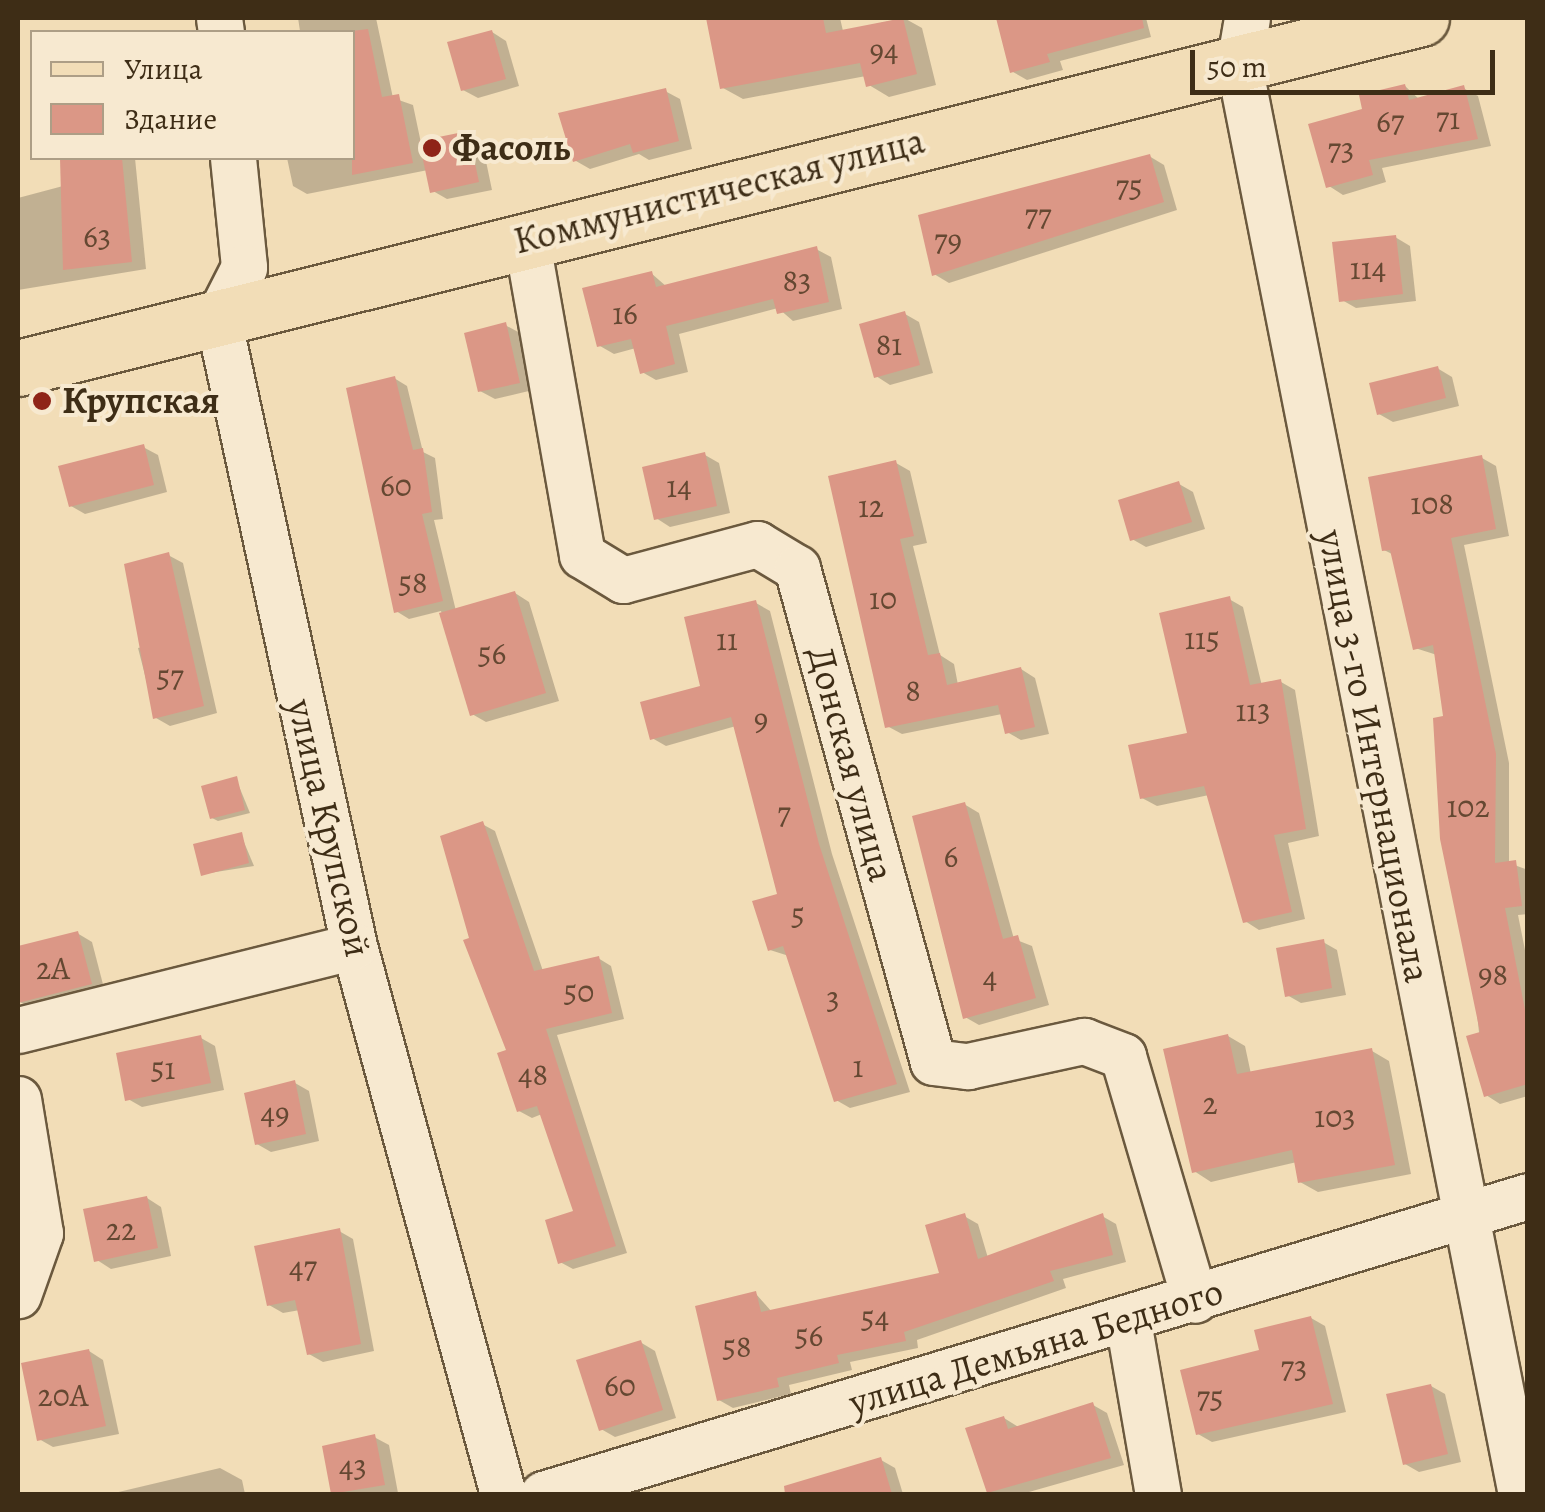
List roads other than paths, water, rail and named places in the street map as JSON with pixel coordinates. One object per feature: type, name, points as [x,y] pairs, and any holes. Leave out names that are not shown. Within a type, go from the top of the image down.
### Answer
[{"type":"main road","name":"Коммунистическая улица","points":[[18,368],[526,237],[1243,41],[1421,18]]},
{"type":"street","name":"улица 3-го Интернационала","points":[[1243,41],[1463,1216],[1521,1494]]},
{"type":"street","points":[[218,318],[244,267],[233,160]]},
{"type":"street","name":"Донская улица","points":[[526,237],[582,555],[623,580],[757,544],[797,568],[933,1062],[968,1066],[1084,1041],[1123,1056],[1195,1300]]},
{"type":"street","name":"улица Крупской","points":[[218,318],[354,946],[503,1494]]},
{"type":"street","points":[[18,1030],[354,946]]},
{"type":"street","points":[[18,1099],[40,1232],[18,1295]]},
{"type":"street","name":"улица Демьяна Бедного","points":[[543,1494],[1128,1321],[1528,1196]]},
{"type":"street","points":[[1128,1321],[1158,1494]]},
{"type":"place","name":"Фасоль","points":[[432,148]]},
{"type":"place","name":"Крупская","points":[[42,401]]}]
